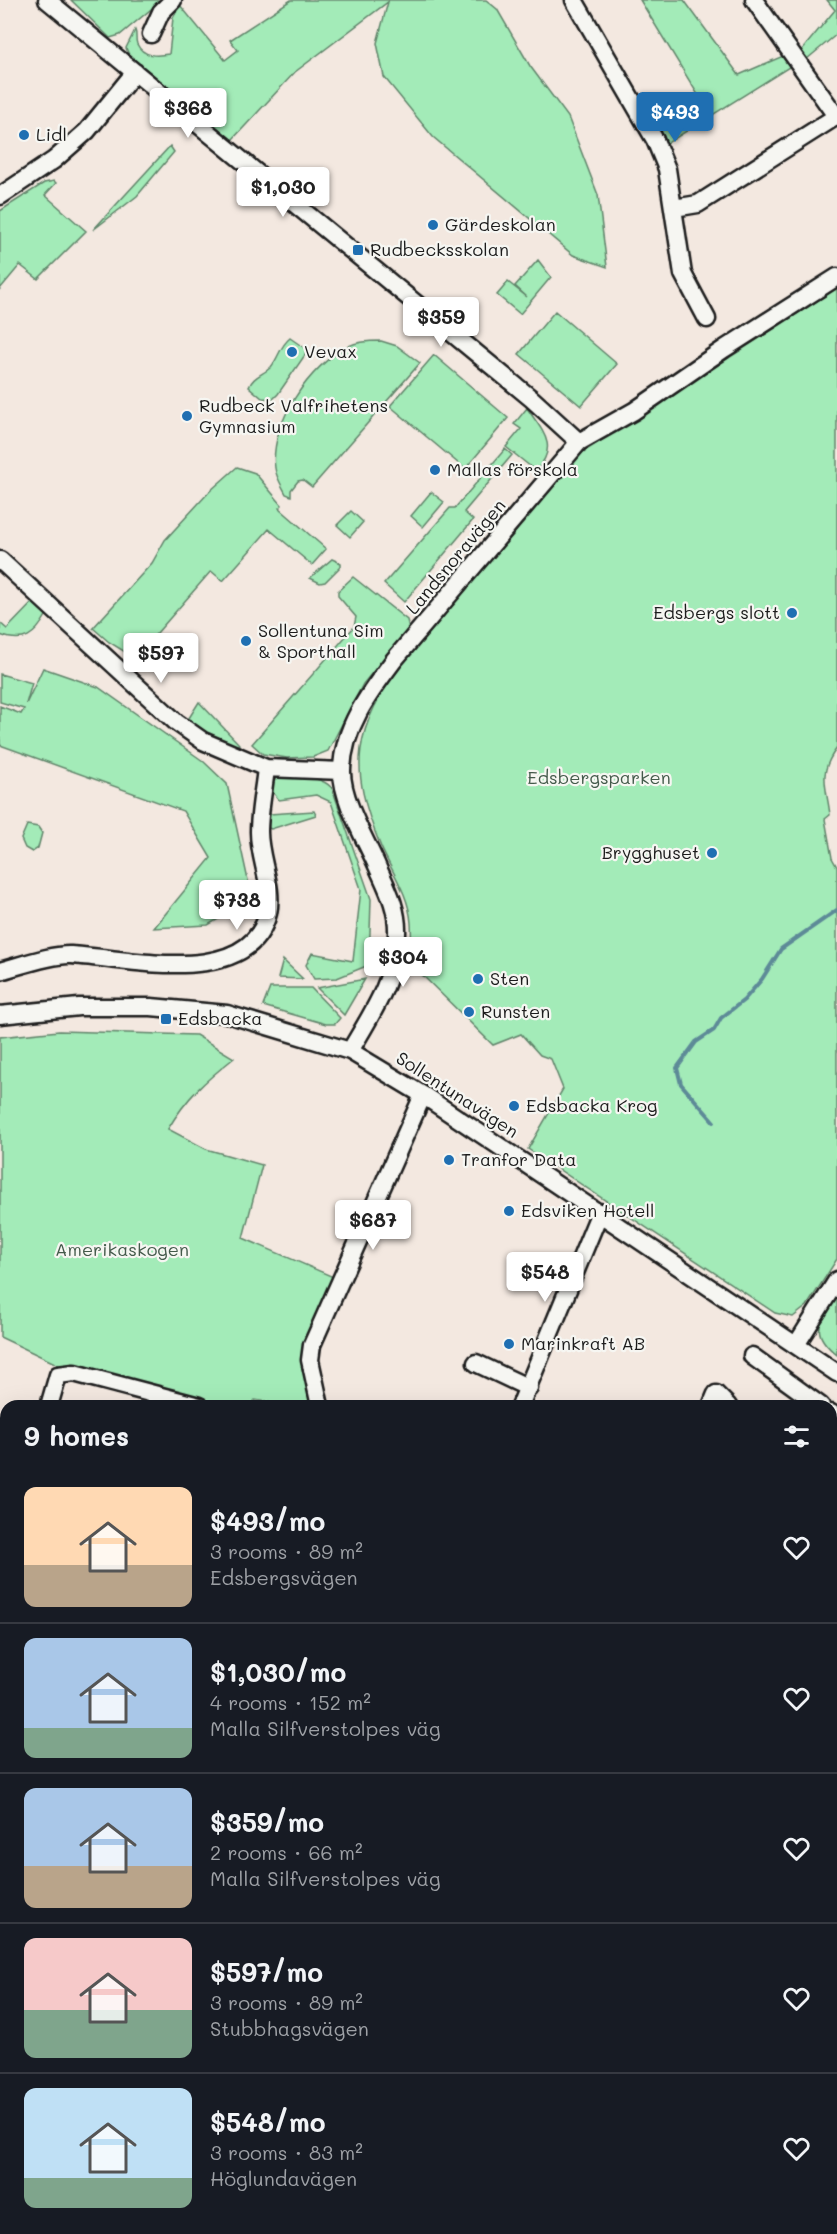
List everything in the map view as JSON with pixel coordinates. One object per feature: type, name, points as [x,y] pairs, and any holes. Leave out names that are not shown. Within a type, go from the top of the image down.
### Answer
[{"type":"street","points":[[48,0],[60,6],[135,72],[532,399],[579,442]]},
{"type":"street","points":[[151,34],[161,12],[173,0]]},
{"type":"street","points":[[574,0],[656,140],[667,169],[674,208],[679,260],[683,274],[707,319]]},
{"type":"street","points":[[674,208],[698,204],[836,116],[754,0]]},
{"type":"street","points":[[0,196],[54,160],[87,131],[135,72]]},
{"type":"street","name":"Landsnoravägen","points":[[350,1051],[379,1000],[392,969],[398,934],[396,909],[352,808],[342,771],[352,727],[367,697],[394,660],[579,442],[634,411],[734,342],[837,277]]},
{"type":"street","points":[[0,560],[177,722],[203,741],[266,768],[342,771]]},
{"type":"street","points":[[0,971],[69,954],[123,962],[210,963],[226,959],[249,944],[263,926],[270,898],[259,832],[266,768]]},
{"type":"street","name":"Sollentunavägen","points":[[0,1015],[79,1007],[151,1007],[227,1014],[350,1051],[423,1095],[600,1212],[837,1373]]},
{"type":"street","points":[[319,1400],[310,1360],[312,1345],[423,1095]]},
{"type":"street","points":[[523,1400],[600,1212]]},
{"type":"street","points":[[796,1345],[837,1280]]},
{"type":"street","points":[[752,1356],[813,1400]]},
{"type":"street","points":[[476,1363],[528,1388]]},
{"type":"street","points":[[51,1400],[58,1375],[74,1373],[176,1400]]},
{"type":"green space","points":[[71,0],[162,0],[120,35],[110,38]]},
{"type":"green space","points":[[291,0],[486,0],[497,9],[530,66],[568,117],[598,195],[607,267],[573,255],[433,137],[384,77],[377,43],[388,2],[295,72],[232,140],[129,55],[126,48],[135,30],[137,44],[143,51],[155,55],[169,54],[173,18],[180,5],[225,60],[238,50],[230,40]]},
{"type":"green space","points":[[640,0],[684,0],[739,75],[783,56],[794,64],[666,144],[660,132],[700,98]]},
{"type":"green space","points":[[827,0],[837,0],[837,34],[807,59],[801,51],[835,10]]},
{"type":"green space","points":[[170,146],[174,152],[137,196],[93,230]]},
{"type":"green space","points":[[54,181],[56,183],[45,195],[86,231],[38,279],[20,265],[0,289],[0,211],[44,183]]},
{"type":"green space","points":[[538,260],[551,277],[520,314],[497,295],[508,282],[527,297],[515,286]]},
{"type":"green space","name":"Edsbergsparken","points":[[837,288],[837,748],[825,773],[830,815],[825,819],[832,858],[837,867],[837,1259],[807,1306],[793,1317],[775,1313],[528,1149],[563,1089],[551,1059],[540,1055],[521,1034],[493,1045],[411,964],[410,913],[404,893],[370,819],[360,771],[361,749],[374,707],[403,660],[577,456]]},
{"type":"green space","points":[[555,311],[617,364],[581,406],[519,354]]},
{"type":"green space","points":[[290,338],[306,349],[305,355],[273,399],[262,398],[249,387],[256,378],[271,367]]},
{"type":"green space","points":[[381,341],[397,346],[420,363],[312,487],[303,480],[298,481],[291,490],[291,496],[286,494],[275,468],[275,451],[285,415],[295,398],[307,381],[334,355],[356,343]]},
{"type":"green space","points":[[434,355],[508,418],[465,469],[390,406]]},
{"type":"green space","points":[[527,408],[543,432],[547,446],[547,454],[536,471],[506,447],[521,429],[514,424]]},
{"type":"green space","points":[[505,449],[512,455],[464,512],[473,520],[404,602],[384,584],[450,508],[455,508]]},
{"type":"green space","points":[[237,467],[255,473],[282,505],[279,508],[326,549],[312,565],[269,529],[223,581],[211,571],[143,649],[140,645],[130,655],[109,642],[93,628],[152,563],[165,540],[210,491]]},
{"type":"green space","points":[[431,492],[444,502],[423,527],[411,516]]},
{"type":"green space","points":[[351,511],[363,522],[350,537],[337,525]]},
{"type":"green space","points":[[332,559],[341,563],[341,566],[325,582],[320,583],[310,578]]},
{"type":"green space","points":[[353,577],[407,620],[409,628],[363,684],[328,751],[313,757],[287,758],[263,754],[252,744],[354,627],[356,617],[338,596],[338,591]]},
{"type":"green space","points":[[33,602],[47,614],[33,633],[16,639],[0,635],[0,623],[7,629]]},
{"type":"green space","points":[[43,668],[98,687],[203,761],[227,784],[251,894],[228,898],[222,917],[208,925],[154,928],[211,858],[183,811],[0,745],[0,706],[21,714],[24,709],[0,702],[0,674],[32,683],[26,704]]},
{"type":"green space","points":[[199,702],[239,744],[237,747],[205,731],[189,718]]},
{"type":"green space","points":[[280,775],[314,779],[332,788],[371,899],[369,965],[337,978],[314,979],[306,965],[312,953],[353,961],[361,889],[331,802],[316,795],[279,800],[271,790],[271,784]]},
{"type":"green space","points":[[314,811],[316,815],[271,829],[266,827],[266,817],[269,814]]},
{"type":"green space","points":[[27,825],[38,827],[42,833],[38,848],[32,852],[25,848],[21,839]]},
{"type":"green space","points":[[283,960],[303,979],[278,978]]},
{"type":"green space","points":[[365,979],[344,1015],[317,988]]},
{"type":"green space","points":[[270,988],[311,988],[340,1018],[335,1024],[326,1024],[263,1006]]},
{"type":"green space","name":"Amerikaskogen","points":[[59,1031],[196,1035],[234,1058],[197,1090],[168,1129],[206,1149],[262,1165],[243,1238],[338,1279],[318,1315],[316,1400],[203,1400],[59,1365],[0,1337],[0,1037]]},
{"type":"green space","points":[[837,1295],[837,1355],[822,1339],[820,1326]]},
{"type":"waterway","points":[[714,1122],[681,1084],[677,1068],[696,1042],[714,1030],[721,1018],[744,1000],[762,979],[781,949],[837,910]]},
{"type":"place","name":"Lidl","points":[[24,135]]},
{"type":"place","name":"Gärdeskolan","points":[[433,225]]},
{"type":"place","name":"Rudbecksskolan","points":[[358,250]]},
{"type":"place","name":"Vevax","points":[[292,352]]},
{"type":"place","name":"Rudbeck Valfrihetens Gymnasium","points":[[187,416]]},
{"type":"place","name":"Mallas förskola","points":[[435,470]]},
{"type":"place","name":"Edsbergs slott","points":[[792,613]]},
{"type":"place","name":"Sollentuna Sim & Sporthall","points":[[246,641]]},
{"type":"place","name":"Brygghuset","points":[[712,853]]},
{"type":"place","name":"Sten","points":[[478,979]]},
{"type":"place","name":"Runsten","points":[[469,1012]]},
{"type":"place","name":"Edsbacka","points":[[166,1019]]},
{"type":"place","name":"Edsbacka Krog","points":[[514,1106]]},
{"type":"place","name":"Tranfor Data","points":[[449,1160]]},
{"type":"place","name":"Edsviken Hotell","points":[[509,1211]]},
{"type":"place","name":"Marinkraft AB","points":[[509,1344]]}]
